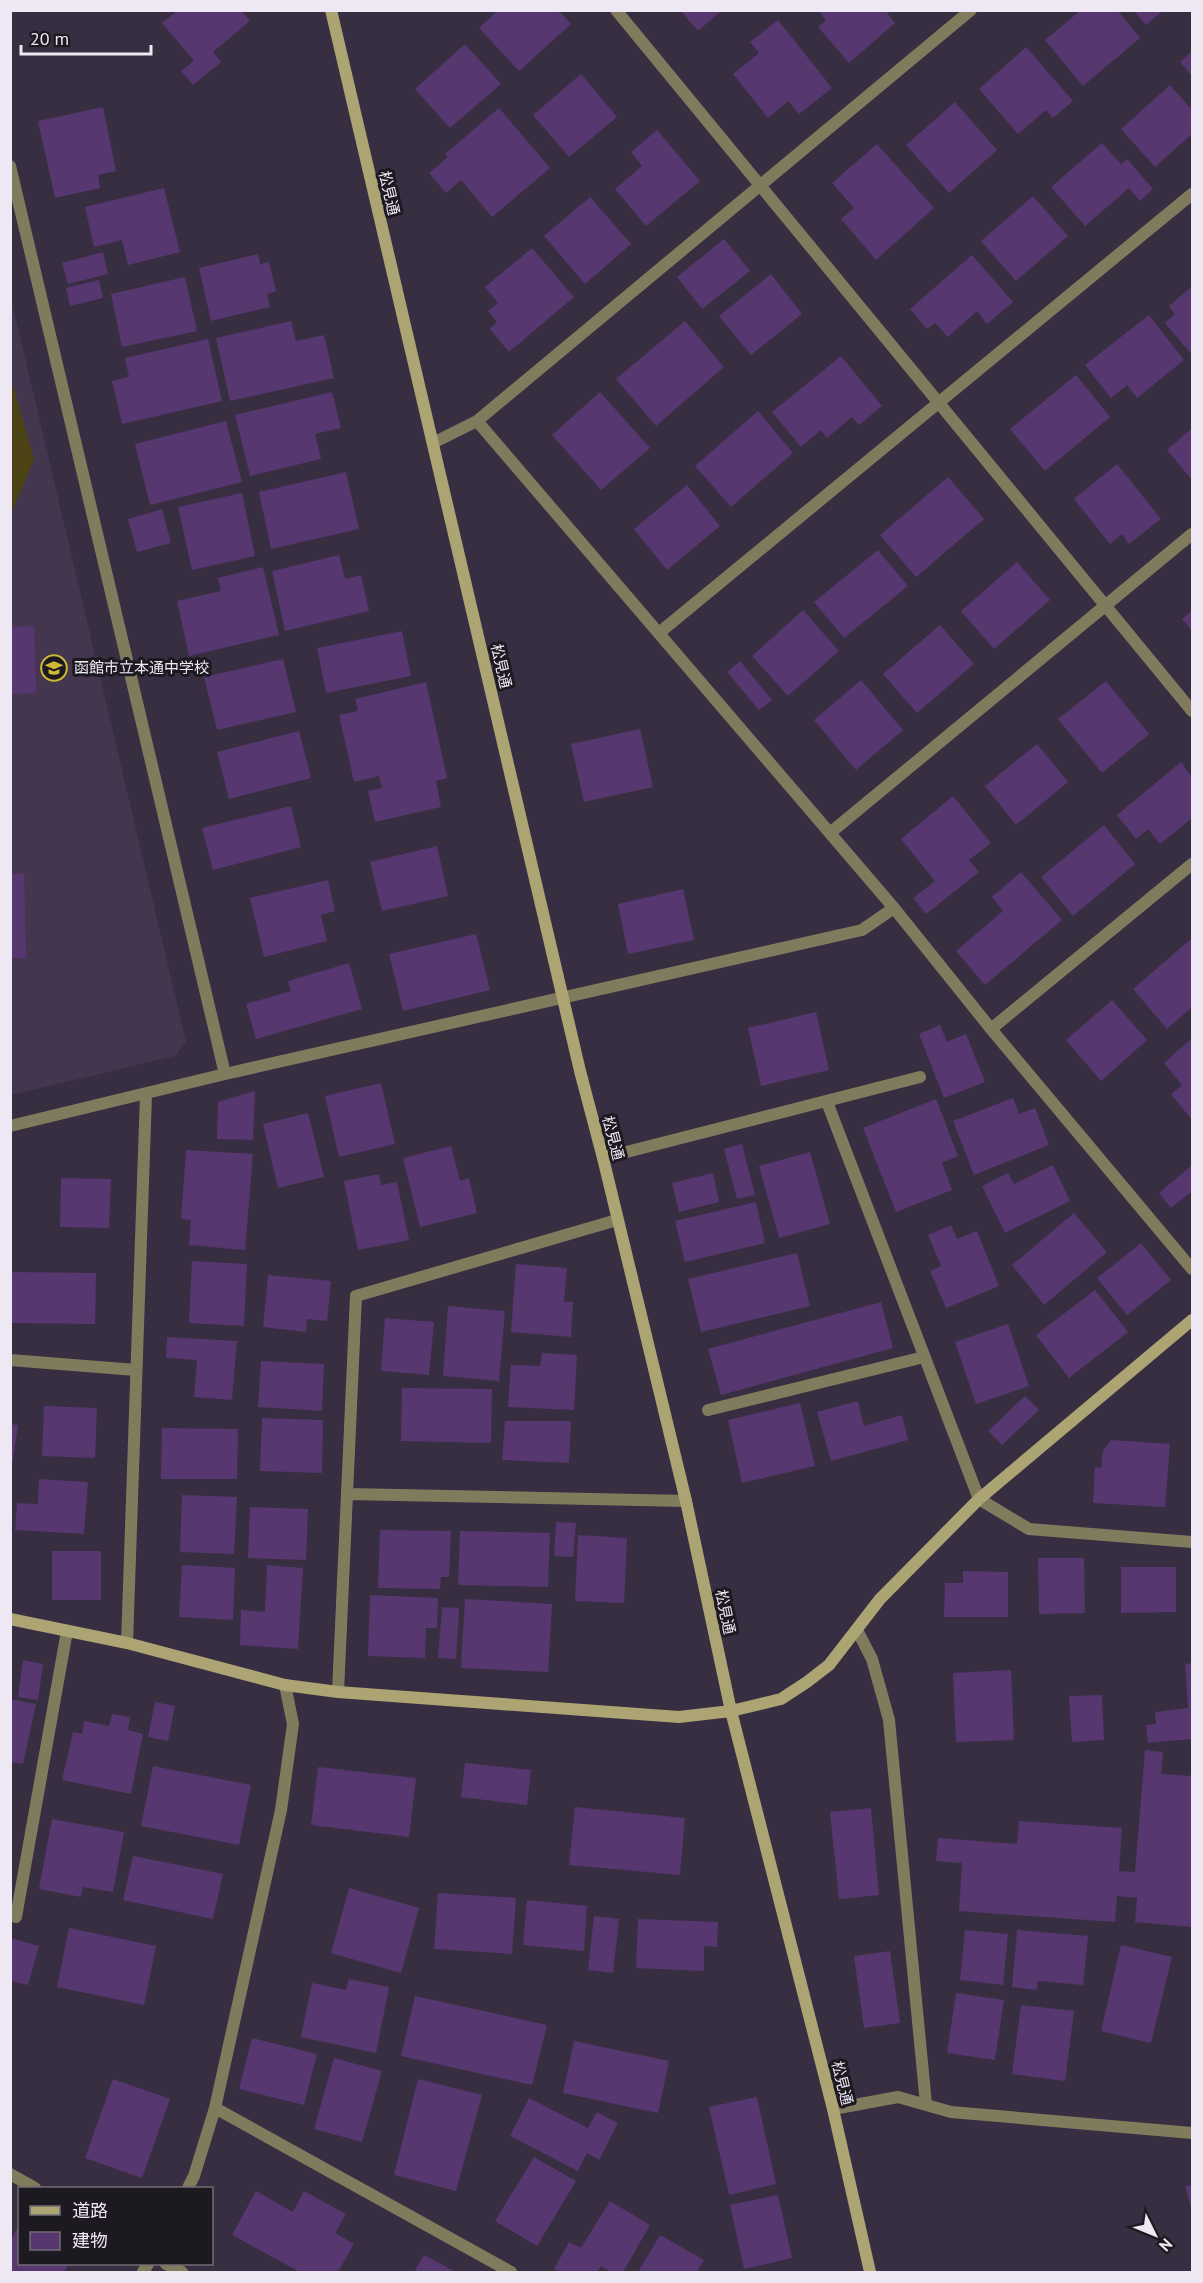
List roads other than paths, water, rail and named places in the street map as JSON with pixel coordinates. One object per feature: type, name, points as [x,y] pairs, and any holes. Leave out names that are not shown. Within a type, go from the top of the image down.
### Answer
[{"type":"street","name":"松見通","points":[[331,10],[580,1071],[686,1501],[731,1710],[833,2109],[870,2272]]},
{"type":"street","points":[[616,10],[1192,711]]},
{"type":"street","points":[[433,443],[477,421],[971,10]]},
{"type":"street","points":[[10,166],[225,1074]]},
{"type":"street","points":[[659,633],[1192,194]]},
{"type":"street","points":[[477,421],[830,832],[1192,1269]]},
{"type":"street","points":[[830,832],[1192,534]]},
{"type":"street","points":[[991,1029],[1192,864]]},
{"type":"street","points":[[10,1126],[146,1095],[225,1074],[861,930],[894,908]]},
{"type":"street","points":[[603,1158],[920,1077]]},
{"type":"street","points":[[127,1643],[146,1095]]},
{"type":"street","points":[[827,1102],[979,1499],[1029,1529],[1192,1542]]},
{"type":"street","points":[[338,1692],[356,1296],[617,1220]]},
{"type":"street","points":[[10,1619],[127,1643],[250,1678],[338,1692],[679,1717],[731,1710],[781,1699],[829,1665],[880,1599],[979,1499],[1192,1320]]},
{"type":"street","points":[[708,1410],[924,1357]]},
{"type":"street","points":[[10,1360],[136,1370]]},
{"type":"street","points":[[347,1494],[686,1501]]},
{"type":"street","points":[[857,1629],[872,1659],[889,1720],[926,2104]]},
{"type":"street","points":[[16,1917],[67,1630]]},
{"type":"street","points":[[188,2187],[215,2108],[281,1810],[293,1724],[285,1685]]},
{"type":"street","points":[[833,2109],[898,2097],[951,2112],[1192,2129]]},
{"type":"street","points":[[215,2108],[512,2272]]},
{"type":"street","points":[[10,2174],[33,2187]]},
{"type":"street","points":[[168,2265],[182,2272]]},
{"type":"place","name":"函館市立本通中学校","points":[[54,668]]}]
